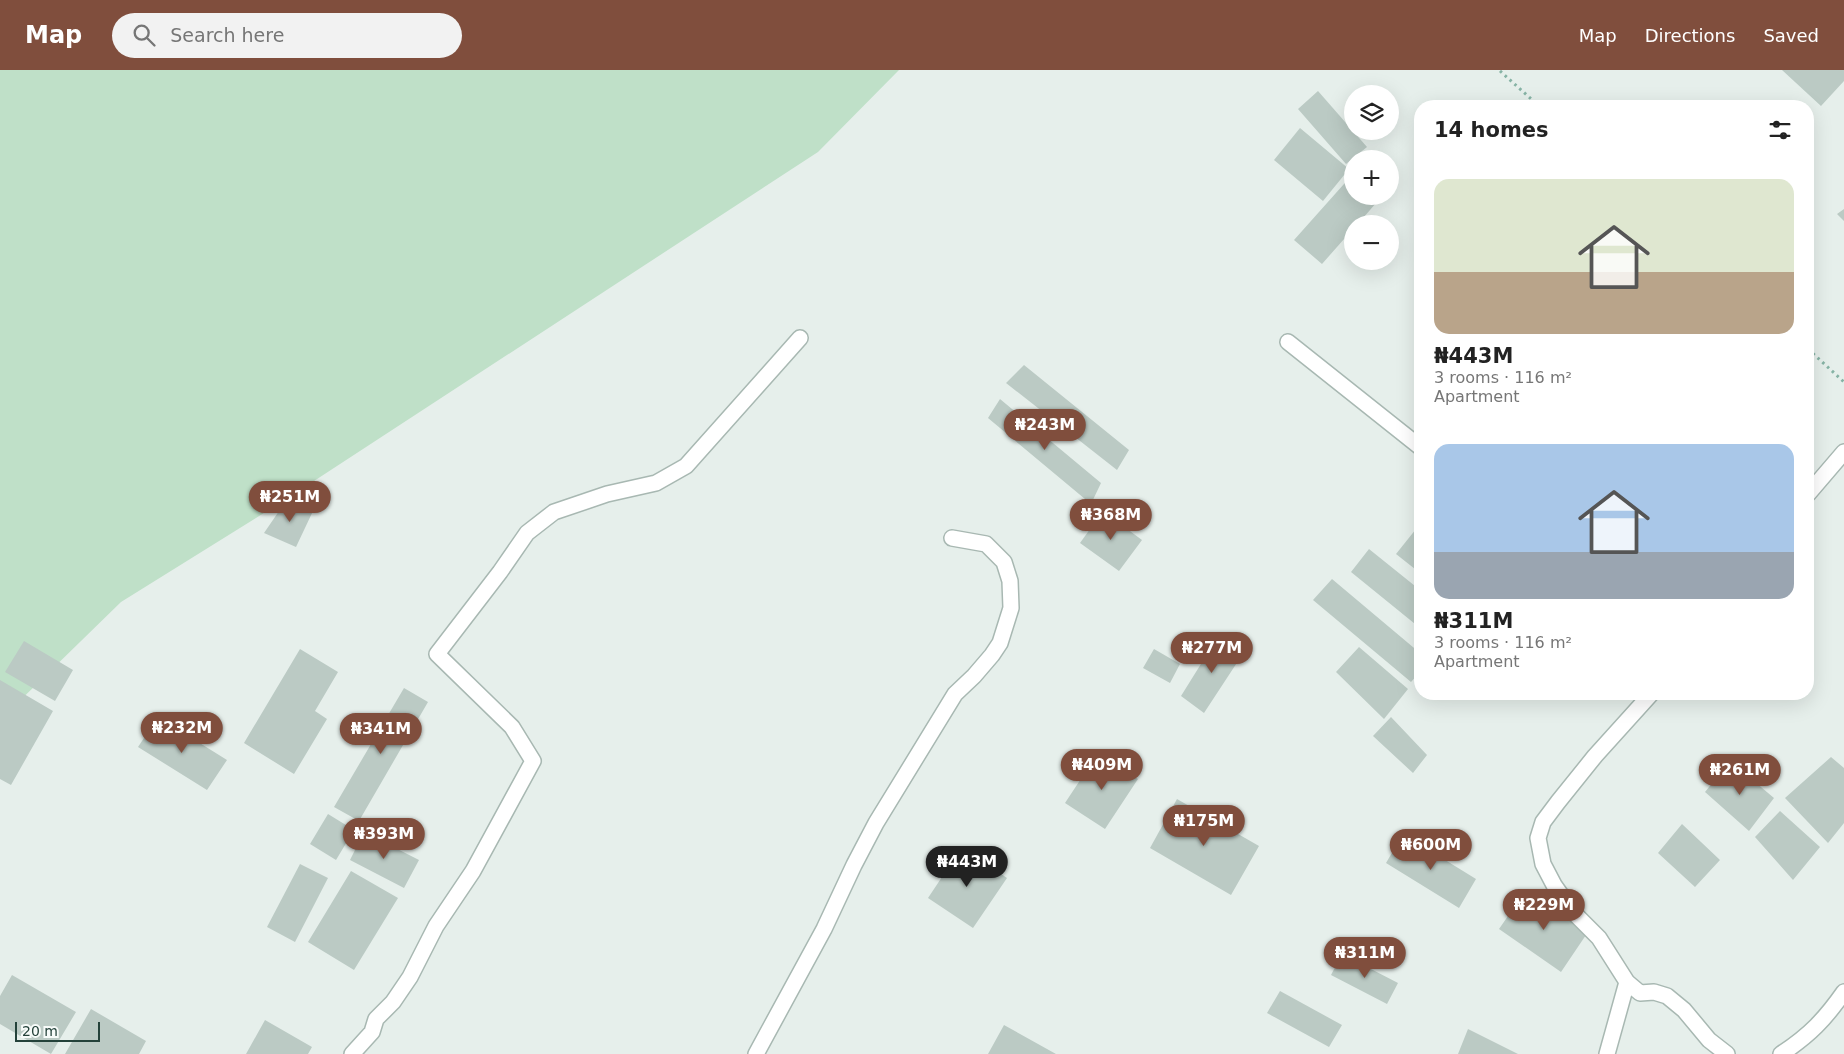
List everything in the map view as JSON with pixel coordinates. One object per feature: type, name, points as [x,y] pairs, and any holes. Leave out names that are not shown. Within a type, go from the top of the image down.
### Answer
[{"type":"street","points":[[352,1054],[372,1032],[376,1019],[393,1002],[410,976],[436,926],[473,871],[533,762],[512,727],[437,654],[500,572],[526,532],[554,512],[607,494],[656,483],[686,466],[800,338]]},
{"type":"street","points":[[1288,342],[1414,442]]},
{"type":"street","points":[[1814,487],[1844,452]]},
{"type":"street","points":[[756,1054],[824,929],[876,823],[955,694],[986,662],[1000,643],[1011,608],[1010,581],[1004,562],[986,544],[952,538]]},
{"type":"street","points":[[1645,700],[1594,756],[1543,822],[1538,838],[1543,864],[1554,885],[1573,912],[1599,938],[1627,982],[1640,992],[1654,992],[1667,996],[1684,1010],[1710,1040],[1727,1054]]},
{"type":"street","points":[[1607,1054],[1627,982]]},
{"type":"street","points":[[1781,1054],[1801,1041],[1826,1017],[1844,992]]},
{"type":"path","points":[[1500,71],[1532,100]]},
{"type":"path","points":[[1814,354],[1844,382]]},
{"type":"green space","points":[[0,70],[899,70],[818,152],[288,498],[121,602],[0,720]]},
{"type":"building","points":[[1782,70],[1844,70],[1844,81],[1821,106]]},
{"type":"building","points":[[1318,91],[1344,121],[1344,140],[1361,140],[1367,147],[1363,150],[1344,150],[1344,162],[1298,109]]},
{"type":"building","points":[[1300,128],[1344,165],[1344,175],[1323,201],[1274,160]]},
{"type":"building","points":[[1344,184],[1344,205],[1374,205],[1366,215],[1344,215],[1344,239],[1322,264],[1294,240]]},
{"type":"building","points":[[1844,209],[1844,221],[1837,214]]},
{"type":"building","points":[[1024,365],[1129,450],[1117,470],[1006,383]]},
{"type":"building","points":[[1000,399],[1101,483],[1091,504],[988,418]]},
{"type":"building","points":[[288,498],[313,511],[296,547],[264,533]]},
{"type":"building","points":[[1103,511],[1142,540],[1119,571],[1080,543]]},
{"type":"building","points":[[1414,532],[1414,568],[1396,554]]},
{"type":"building","points":[[1369,549],[1414,585],[1414,623],[1351,572]]},
{"type":"building","points":[[1332,579],[1414,648],[1414,679],[1411,682],[1313,600]]},
{"type":"building","points":[[1219,635],[1244,652],[1204,713],[1181,696]]},
{"type":"building","points":[[24,641],[73,670],[55,701],[5,672]]},
{"type":"building","points":[[1359,647],[1408,689],[1384,719],[1336,672]]},
{"type":"building","points":[[300,649],[338,672],[315,711],[327,719],[294,774],[244,743]]},
{"type":"building","points":[[1154,649],[1180,664],[1170,683],[1143,668]]},
{"type":"building","points":[[0,680],[53,711],[11,785],[0,779]]},
{"type":"building","points":[[404,688],[428,702],[359,821],[334,807]]},
{"type":"building","points":[[158,717],[227,760],[207,790],[138,747]]},
{"type":"building","points":[[1391,717],[1427,755],[1413,773],[1373,736]]},
{"type":"building","points":[[1098,753],[1138,779],[1105,829],[1065,803]]},
{"type":"building","points":[[1831,757],[1844,768],[1844,823],[1828,843],[1785,798]]},
{"type":"building","points":[[1730,761],[1774,798],[1749,831],[1705,792]]},
{"type":"building","points":[[1177,799],[1259,846],[1231,895],[1150,848]]},
{"type":"building","points":[[1780,811],[1820,847],[1793,880],[1755,837]]},
{"type":"building","points":[[328,814],[354,830],[336,860],[310,844]]},
{"type":"building","points":[[1682,824],[1720,860],[1695,887],[1658,853]]},
{"type":"building","points":[[364,832],[419,860],[404,888],[350,860]]},
{"type":"building","points":[[1403,834],[1476,879],[1459,908],[1386,863]]},
{"type":"building","points":[[962,847],[1007,878],[973,928],[928,898]]},
{"type":"building","points":[[300,864],[328,878],[295,942],[267,927]]},
{"type":"building","points":[[351,871],[398,898],[354,970],[308,942]]},
{"type":"building","points":[[1526,890],[1588,932],[1561,972],[1499,929]]},
{"type":"building","points":[[1342,954],[1398,983],[1387,1004],[1331,975]]},
{"type":"building","points":[[12,975],[76,1012],[51,1054],[0,1024],[0,996]]},
{"type":"building","points":[[1280,991],[1342,1025],[1329,1047],[1267,1013]]},
{"type":"building","points":[[91,1009],[146,1041],[139,1054],[65,1054]]},
{"type":"building","points":[[265,1020],[312,1047],[308,1054],[246,1054]]},
{"type":"building","points":[[1004,1025],[1056,1054],[988,1054]]},
{"type":"building","points":[[1468,1029],[1518,1054],[1458,1054]]}]
